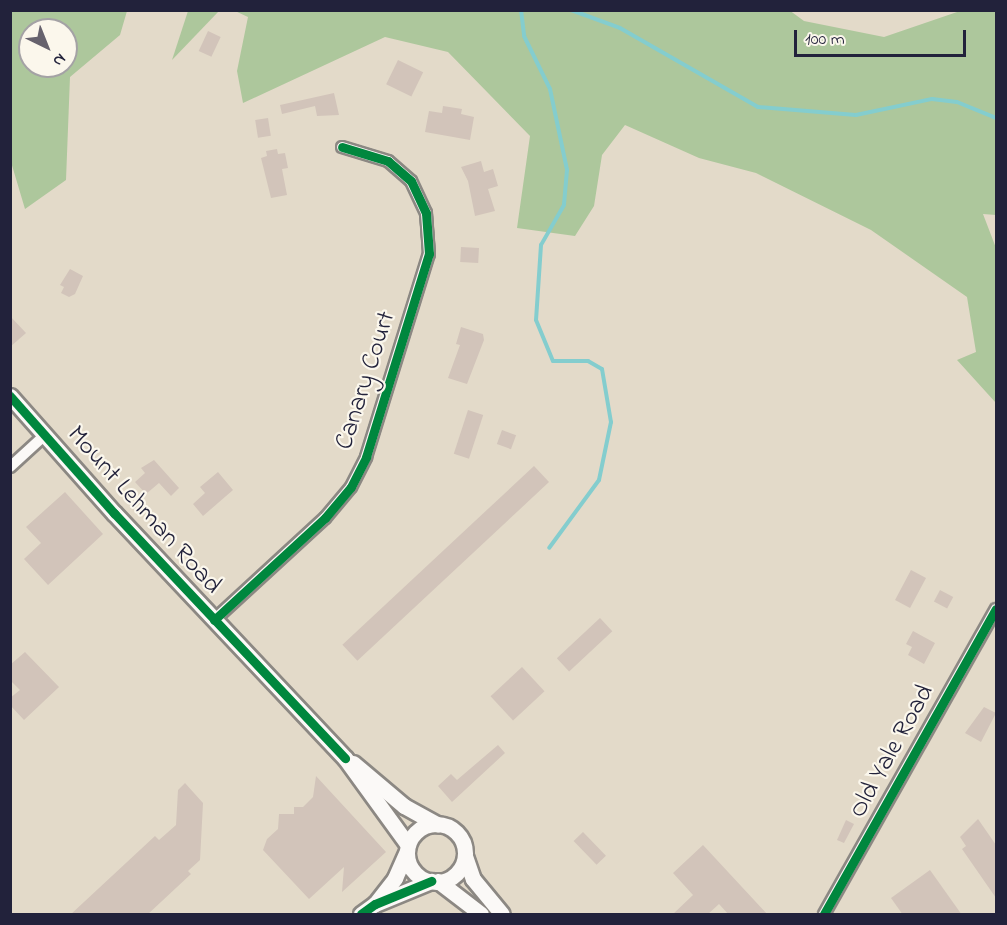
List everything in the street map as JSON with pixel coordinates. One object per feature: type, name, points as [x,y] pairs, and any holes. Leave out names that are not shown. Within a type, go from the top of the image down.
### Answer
[{"type":"main road","name":"Mount Lehman Road","points":[[10,396],[214,620],[345,758],[404,806],[437,824]]},
{"type":"main road","name":"Mount Lehman Road","points":[[345,758],[408,847]]},
{"type":"main road","points":[[361,915],[375,904],[394,878],[419,829],[437,824],[455,831],[473,879],[502,915]]},
{"type":"main road","points":[[408,847],[415,872],[435,881],[482,915]]},
{"type":"main road","points":[[375,904],[457,872],[465,856]]},
{"type":"street","name":"Canary Court","points":[[214,620],[325,518],[351,487],[366,458],[429,254],[426,213],[411,181],[388,161],[342,147]]},
{"type":"street","points":[[10,467],[45,435]]},
{"type":"street","name":"Old Yale Road","points":[[824,915],[996,609]]},
{"type":"green space","points":[[789,10],[804,21],[884,37],[960,11],[996,11],[996,215],[983,214],[996,248],[996,403],[957,360],[976,352],[967,297],[871,230],[756,173],[699,158],[625,125],[602,155],[594,206],[575,236],[517,228],[530,136],[448,52],[385,37],[243,103],[237,71],[248,17],[235,11]]},
{"type":"green space","points":[[10,11],[127,11],[120,35],[78,70],[78,18],[18,18],[18,78],[70,78],[66,180],[25,209],[11,162]]},
{"type":"green space","points":[[188,11],[219,11],[172,60]]},
{"type":"building","points":[[208,31],[221,37],[211,57],[199,51]]},
{"type":"building","points":[[398,60],[423,72],[411,97],[386,84]]},
{"type":"building","points":[[334,93],[339,115],[317,116],[315,106],[282,114],[280,105]]},
{"type":"building","points":[[443,106],[462,109],[461,114],[474,117],[470,140],[425,132],[429,111],[442,113]]},
{"type":"building","points":[[268,118],[271,136],[258,138],[255,120]]},
{"type":"building","points":[[277,149],[278,154],[285,153],[288,168],[282,169],[287,195],[271,198],[261,158],[267,156],[266,151]]},
{"type":"building","points":[[481,161],[484,172],[493,169],[498,186],[488,189],[495,211],[475,216],[468,181],[461,167]]},
{"type":"building","points":[[461,247],[479,248],[478,263],[460,262]]},
{"type":"building","points":[[70,269],[83,276],[75,294],[69,297],[61,293],[64,287],[60,285]]},
{"type":"building","points":[[10,316],[26,333],[10,347]]},
{"type":"building","points":[[461,327],[483,334],[484,340],[467,384],[448,378],[460,345],[456,344]]},
{"type":"building","points":[[468,410],[483,415],[469,459],[454,454]]},
{"type":"building","points":[[502,430],[516,435],[511,449],[497,444]]},
{"type":"building","points":[[154,460],[179,488],[171,496],[159,483],[146,494],[135,482],[145,473],[141,468]]},
{"type":"building","points":[[534,466],[549,482],[357,661],[342,645]]},
{"type":"building","points":[[218,472],[233,490],[203,516],[193,504],[205,493],[200,487]]},
{"type":"building","points":[[65,492],[103,534],[48,585],[24,559],[41,543],[26,527]]},
{"type":"building","points":[[911,570],[926,578],[910,608],[895,600]]},
{"type":"building","points":[[940,590],[953,597],[947,609],[934,601]]},
{"type":"building","points":[[600,618],[612,631],[569,671],[557,658]]},
{"type":"building","points":[[913,631],[935,643],[924,664],[908,655],[912,647],[906,644]]},
{"type":"building","points":[[25,652],[59,687],[24,720],[10,705],[10,698],[20,690],[10,680],[10,665]]},
{"type":"building","points":[[522,667],[545,691],[513,720],[491,696]]},
{"type":"building","points":[[984,707],[996,713],[981,742],[965,733]]},
{"type":"building","points":[[498,745],[505,753],[452,802],[438,786],[451,774],[457,780]]},
{"type":"building","points":[[316,776],[386,852],[342,892],[344,867],[309,899],[263,850],[267,839],[278,829],[279,814],[294,814],[294,807],[303,807],[313,797]]},
{"type":"building","points":[[185,783],[203,803],[200,860],[188,871],[191,874],[147,915],[70,915],[155,836],[159,840],[176,825],[178,790]]},
{"type":"building","points":[[978,819],[996,845],[996,898],[962,849],[966,846],[960,837]]},
{"type":"building","points":[[846,820],[854,824],[844,843],[837,840]]},
{"type":"building","points":[[583,832],[606,856],[597,865],[574,841]]},
{"type":"building","points":[[703,845],[768,915],[729,915],[719,904],[707,915],[672,915],[693,895],[673,873]]},
{"type":"building","points":[[930,870],[962,915],[903,915],[891,898]]},
{"type":"waterway","points":[[521,10],[524,36],[550,89],[567,170],[564,205],[541,245],[536,320],[553,361],[588,361],[602,369],[611,422],[599,480],[549,548]]},
{"type":"waterway","points":[[571,10],[620,28],[758,107],[856,115],[932,99],[957,102],[996,118]]},
{"type":"cycle path","points":[[214,620],[325,518],[351,487],[366,457],[429,254],[426,213],[411,181],[388,161],[342,147]]},
{"type":"cycle path","points":[[10,396],[114,513],[345,758]]},
{"type":"cycle path","points":[[824,914],[996,609]]},
{"type":"cycle path","points":[[361,914],[375,904],[431,881]]}]
